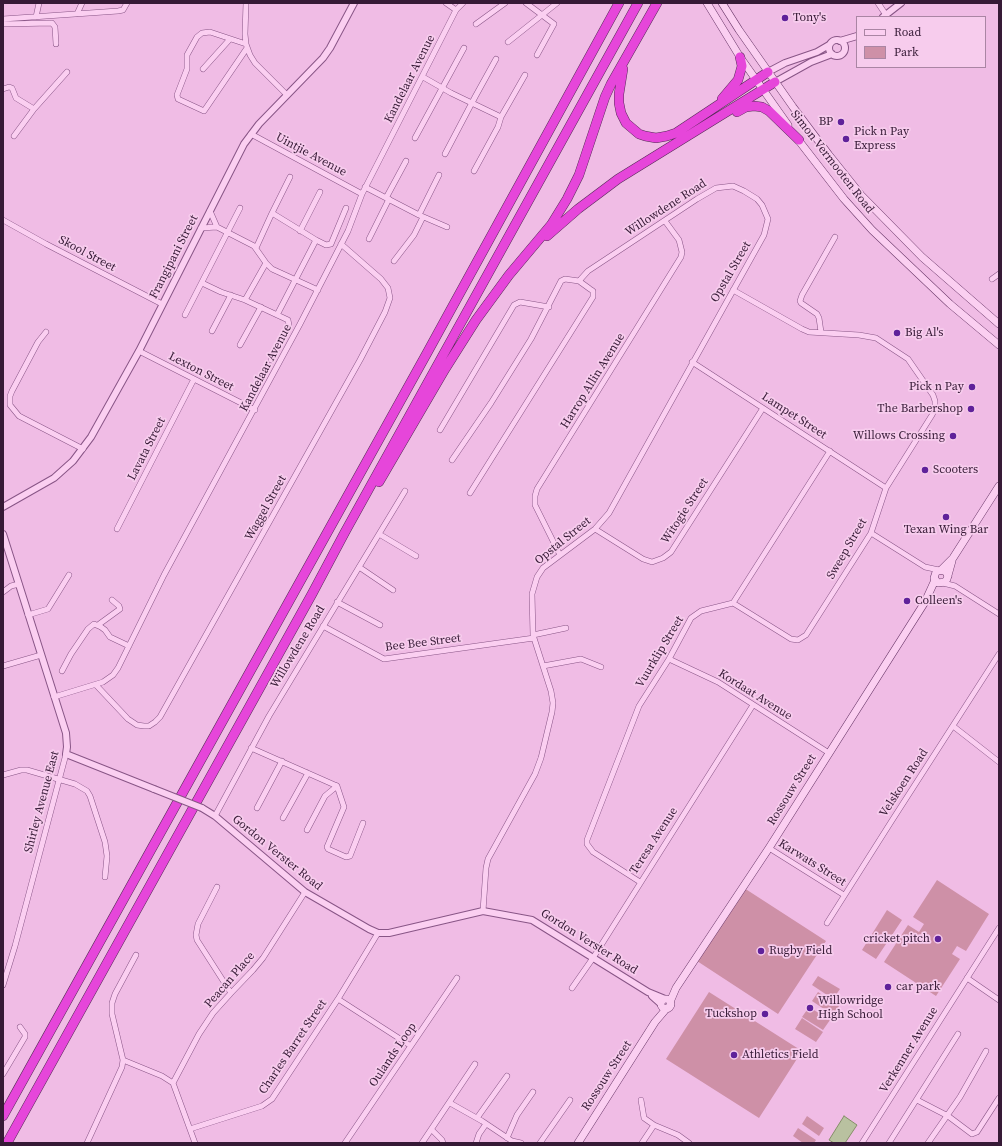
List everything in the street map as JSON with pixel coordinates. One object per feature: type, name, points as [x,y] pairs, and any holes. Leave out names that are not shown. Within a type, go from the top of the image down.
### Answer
[{"type":"highway","points":[[3,1116],[435,339],[619,3]]},
{"type":"highway","points":[[7,1143],[638,3]]},
{"type":"highway","points":[[312,594],[361,514],[454,355],[492,297],[555,218],[573,187],[584,163],[605,97],[657,3]]},
{"type":"highway","points":[[627,56],[620,84],[619,104],[621,113],[626,123],[639,134],[656,138],[676,133],[768,72]]},
{"type":"highway","points":[[714,109],[738,80],[742,66],[740,57]]},
{"type":"highway","points":[[524,258],[553,231],[605,188],[775,82]]},
{"type":"highway","points":[[687,137],[746,107],[754,106],[762,107],[769,111],[799,140]]},
{"type":"highway","points":[[3,1106],[66,997],[80,976]]},
{"type":"highway","points":[[11,1143],[32,1098]]},
{"type":"main road","name":"Simon Vermooten Road","points":[[707,3],[756,80],[844,199],[872,230],[955,308],[999,345]]},
{"type":"main road","name":"Simon Vermooten Road","points":[[722,3],[775,82],[829,155],[877,212],[922,257],[999,324]]},
{"type":"main road","name":"Rossouw Street","points":[[925,602],[945,580],[953,558],[999,486]]},
{"type":"main road","name":"Rossouw Street","points":[[940,570],[953,558]]},
{"type":"main road","points":[[940,570],[946,572],[945,580],[938,583],[935,579],[935,574],[940,570]]},
{"type":"main road","name":"Rossouw Street","points":[[578,1143],[655,1022],[665,1003],[769,848],[925,602],[935,579]]},
{"type":"street","points":[[36,17],[39,3]]},
{"type":"street","points":[[78,14],[82,3]]},
{"type":"street","points":[[3,19],[122,10],[127,3]]},
{"type":"street","points":[[246,3],[244,23],[247,46],[255,64],[287,95]]},
{"type":"street","name":"Frangipani Street","points":[[3,507],[54,478],[74,460],[82,449],[103,416],[139,351],[244,144],[251,134],[327,53],[354,3]]},
{"type":"street","points":[[446,3],[456,10]]},
{"type":"street","name":"Kandelaar Avenue","points":[[54,697],[106,681],[118,668],[164,575],[255,410],[318,290],[348,231],[365,187],[456,10],[463,3]]},
{"type":"street","points":[[476,24],[505,3]]},
{"type":"street","points":[[526,3],[554,25],[537,55]]},
{"type":"street","points":[[508,42],[557,3]]},
{"type":"street","points":[[878,3],[884,16],[901,3]]},
{"type":"street","points":[[3,24],[52,23],[55,27],[56,44]]},
{"type":"street","points":[[210,32],[247,46],[204,112],[178,100],[177,95],[187,69],[187,55],[197,37],[202,33],[210,32]]},
{"type":"street","points":[[768,72],[785,63],[817,52],[834,41],[840,41],[856,36]]},
{"type":"street","points":[[775,82],[811,62],[832,54],[836,56],[840,55],[843,53],[844,48],[856,37]]},
{"type":"street","points":[[203,69],[230,39]]},
{"type":"street","points":[[840,41],[844,48]]},
{"type":"street","points":[[829,45],[829,49],[832,54]]},
{"type":"street","points":[[415,138],[464,48]]},
{"type":"street","points":[[445,154],[496,58]]},
{"type":"street","points":[[14,136],[34,109],[67,72]]},
{"type":"street","points":[[474,172],[498,126],[501,117],[525,75]]},
{"type":"street","points":[[422,77],[501,117]]},
{"type":"street","points":[[3,89],[9,87],[12,88],[16,98],[34,109]]},
{"type":"street","name":"Uintjie Avenue","points":[[251,134],[362,194]]},
{"type":"street","points":[[369,239],[406,161]]},
{"type":"street","points":[[394,261],[414,235],[439,175]]},
{"type":"street","points":[[256,248],[290,177]]},
{"type":"street","name":"Willowdene Road","points":[[579,281],[588,271],[716,188],[733,186],[751,194],[762,205],[768,219],[764,235]]},
{"type":"street","points":[[365,187],[421,216],[448,227]]},
{"type":"street","points":[[300,231],[320,192]]},
{"type":"street","points":[[185,315],[240,208]]},
{"type":"street","points":[[272,213],[300,231],[326,245],[331,244],[346,208]]},
{"type":"street","points":[[210,211],[217,227]]},
{"type":"street","name":"Skool Street","points":[[3,220],[162,304]]},
{"type":"street","name":"Harrop Allin Avenue","points":[[560,555],[535,505],[537,489],[681,257],[682,252],[679,240],[665,220]]},
{"type":"street","points":[[202,228],[217,227],[256,248],[266,264],[272,269],[318,290]]},
{"type":"street","name":"Opstal Street","points":[[483,911],[488,859],[535,774],[542,758],[553,703],[551,691],[533,636],[532,594],[537,577],[543,568],[595,529],[609,513],[764,235]]},
{"type":"street","points":[[733,290],[802,329],[821,332],[817,314],[800,301],[802,294],[835,238]]},
{"type":"street","points":[[277,315],[316,240]]},
{"type":"street","name":"Waggel Street","points":[[96,685],[128,719],[137,725],[149,726],[160,717],[310,451],[360,360],[385,312],[390,298],[388,288],[382,279],[341,244]]},
{"type":"street","points":[[245,300],[266,264]]},
{"type":"street","points":[[992,279],[999,274]]},
{"type":"street","points":[[452,460],[491,403],[549,307],[563,280],[579,281],[593,291],[593,297],[470,493]]},
{"type":"street","points":[[202,283],[261,307],[290,322],[290,325],[271,360]]},
{"type":"street","points":[[212,331],[231,294]]},
{"type":"street","points":[[440,430],[514,305],[520,302],[549,307]]},
{"type":"street","points":[[240,345],[261,307]]},
{"type":"street","points":[[46,332],[38,342],[12,391],[10,396],[10,405],[19,416],[82,449]]},
{"type":"street","name":"Sweep Street","points":[[733,603],[790,639],[794,640],[802,638],[806,635],[871,533],[886,488],[935,408],[933,395],[908,359],[876,338],[860,335],[821,332]]},
{"type":"street","name":"Lexton Street","points":[[139,351],[255,410]]},
{"type":"street","name":"Lampet Street","points":[[692,362],[886,488]]},
{"type":"street","name":"Lavata Street","points":[[117,529],[194,379]]},
{"type":"street","name":"Witogie Street","points":[[595,529],[643,559],[652,562],[663,558],[671,552],[763,408]]},
{"type":"street","points":[[733,603],[830,451]]},
{"type":"street","name":"Willowdene Road","points":[[214,816],[269,716],[405,491]]},
{"type":"street","points":[[871,533],[925,567],[935,579]]},
{"type":"street","name":"Shirley Avenue East","points":[[3,534],[67,741],[66,754],[60,779],[3,985]]},
{"type":"street","points":[[379,534],[416,556]]},
{"type":"street","points":[[925,567],[940,570]]},
{"type":"street","points":[[359,568],[392,590]]},
{"type":"street","points":[[28,616],[48,609],[70,575]]},
{"type":"street","points":[[945,580],[999,614]]},
{"type":"street","points":[[3,592],[11,586],[19,584]]},
{"type":"street","points":[[62,671],[88,629],[94,624],[98,625],[120,609],[119,606],[112,600]]},
{"type":"street","points":[[337,602],[380,625]]},
{"type":"street","name":"Vuurklip Street","points":[[640,882],[593,852],[587,844],[587,840],[639,706],[691,618],[701,611],[733,603]]},
{"type":"street","points":[[98,625],[105,630],[110,637],[129,646]]},
{"type":"street","name":"Bee Bee Street","points":[[323,626],[384,660],[533,636],[566,628]]},
{"type":"street","name":"Velskoen Road","points":[[828,923],[999,654]]},
{"type":"street","points":[[3,666],[41,655]]},
{"type":"street","points":[[543,666],[581,659],[601,667]]},
{"type":"street","name":"Kordaat Avenue","points":[[668,659],[718,682],[829,753]]},
{"type":"street","name":"Teresa Avenue","points":[[572,988],[593,958],[753,705]]},
{"type":"street","points":[[953,726],[999,762]]},
{"type":"street","points":[[251,748],[337,786],[344,807],[328,849],[346,857],[350,856],[363,823]]},
{"type":"street","name":"Gordon Verster Road","points":[[66,754],[202,808],[214,816],[305,892],[364,927],[378,933],[400,931],[483,911],[532,920],[665,1003]]},
{"type":"street","points":[[257,808],[282,761]]},
{"type":"street","points":[[3,774],[25,770],[60,779],[84,788],[90,796],[106,847],[107,856],[105,877]]},
{"type":"street","points":[[283,818],[308,773]]},
{"type":"street","points":[[307,830],[320,803],[325,796],[337,786]]},
{"type":"street","name":"Karwats Street","points":[[769,848],[844,896]]},
{"type":"street","points":[[217,887],[198,924],[196,935],[231,993]]},
{"type":"street","name":"Peacan Place","points":[[173,1083],[199,1034],[213,1013],[254,970],[305,892]]},
{"type":"street","name":"Verkenner Avenue","points":[[863,1143],[999,928]]},
{"type":"street","name":"Charles Barret Street","points":[[190,1129],[262,1106],[270,1102],[338,999],[378,933]]},
{"type":"street","points":[[87,1143],[120,1073],[123,1060],[111,1009],[115,994],[136,955]]},
{"type":"street","points":[[3,965],[9,967]]},
{"type":"street","name":"Oulands Loop","points":[[345,1143],[457,978]]},
{"type":"street","points":[[967,978],[999,1000]]},
{"type":"street","points":[[338,999],[411,1046]]},
{"type":"street","points":[[3,1074],[25,1036],[20,1027]]},
{"type":"street","points":[[889,1143],[958,1034]]},
{"type":"street","points":[[928,1143],[948,1116],[986,1051]]},
{"type":"street","points":[[123,1060],[162,1076],[173,1083],[195,1143]]},
{"type":"street","points":[[422,1143],[475,1064]]},
{"type":"street","points":[[477,1118],[507,1076]]},
{"type":"street","points":[[510,1141],[517,1115],[533,1092]]},
{"type":"street","points":[[917,1100],[948,1116],[970,1133],[974,1134],[977,1132],[999,1098]]},
{"type":"street","points":[[540,1143],[570,1100]]},
{"type":"street","points":[[641,1100],[644,1118],[654,1125],[689,1143]]},
{"type":"street","points":[[450,1103],[477,1118],[510,1141],[520,1143]]},
{"type":"street","points":[[476,1143],[479,1134],[486,1124]]},
{"type":"street","points":[[642,1143],[654,1125]]},
{"type":"street","points":[[432,1130],[442,1140],[442,1143]]},
{"type":"green space","points":[[937,880],[989,914],[966,951],[957,946],[952,954],[960,959],[936,996],[884,962],[908,925],[919,932],[924,924],[913,917]]},
{"type":"green space","name":"Rugby Field","points":[[744,888],[826,941],[778,1014],[697,961]]},
{"type":"green space","points":[[887,910],[902,920],[876,959],[862,950]]},
{"type":"green space","points":[[818,976],[840,989],[833,999],[812,985]]},
{"type":"green space","name":"Athletics Field","points":[[709,992],[802,1051],[759,1118],[666,1059]]},
{"type":"green space","points":[[818,992],[839,1006],[833,1015],[812,1001]]},
{"type":"green space","points":[[809,1007],[830,1020],[823,1030],[802,1017]]},
{"type":"green space","points":[[802,1018],[823,1032],[816,1042],[795,1029]]},
{"type":"green space","points":[[807,1116],[824,1128],[819,1136],[802,1124]]},
{"type":"green space","points":[[798,1128],[816,1140],[814,1143],[803,1143],[793,1136]]},
{"type":"shaded area","points":[[844,1116],[857,1125],[845,1143],[834,1143],[829,1140]]},
{"type":"place","name":"Tony's","points":[[785,18]]},
{"type":"place","name":"BP","points":[[841,122]]},
{"type":"place","name":"Pick n Pay Express","points":[[846,139]]},
{"type":"place","name":"Big Al's","points":[[897,333]]},
{"type":"place","name":"Pick n Pay","points":[[972,387]]},
{"type":"place","name":"The Barbershop","points":[[971,409]]},
{"type":"place","name":"Willows Crossing","points":[[953,436]]},
{"type":"place","name":"Scooters","points":[[925,470]]},
{"type":"place","name":"Texan Wing Bar","points":[[946,517]]},
{"type":"place","name":"Colleen's","points":[[907,601]]},
{"type":"place","name":"cricket pitch","points":[[938,939]]},
{"type":"place","name":"Rugby Field","points":[[761,951]]},
{"type":"place","name":"car park","points":[[888,987]]},
{"type":"place","name":"Willowridge High School","points":[[810,1008]]},
{"type":"place","name":"Tuckshop","points":[[765,1014]]},
{"type":"place","name":"Athletics Field","points":[[734,1055]]}]
